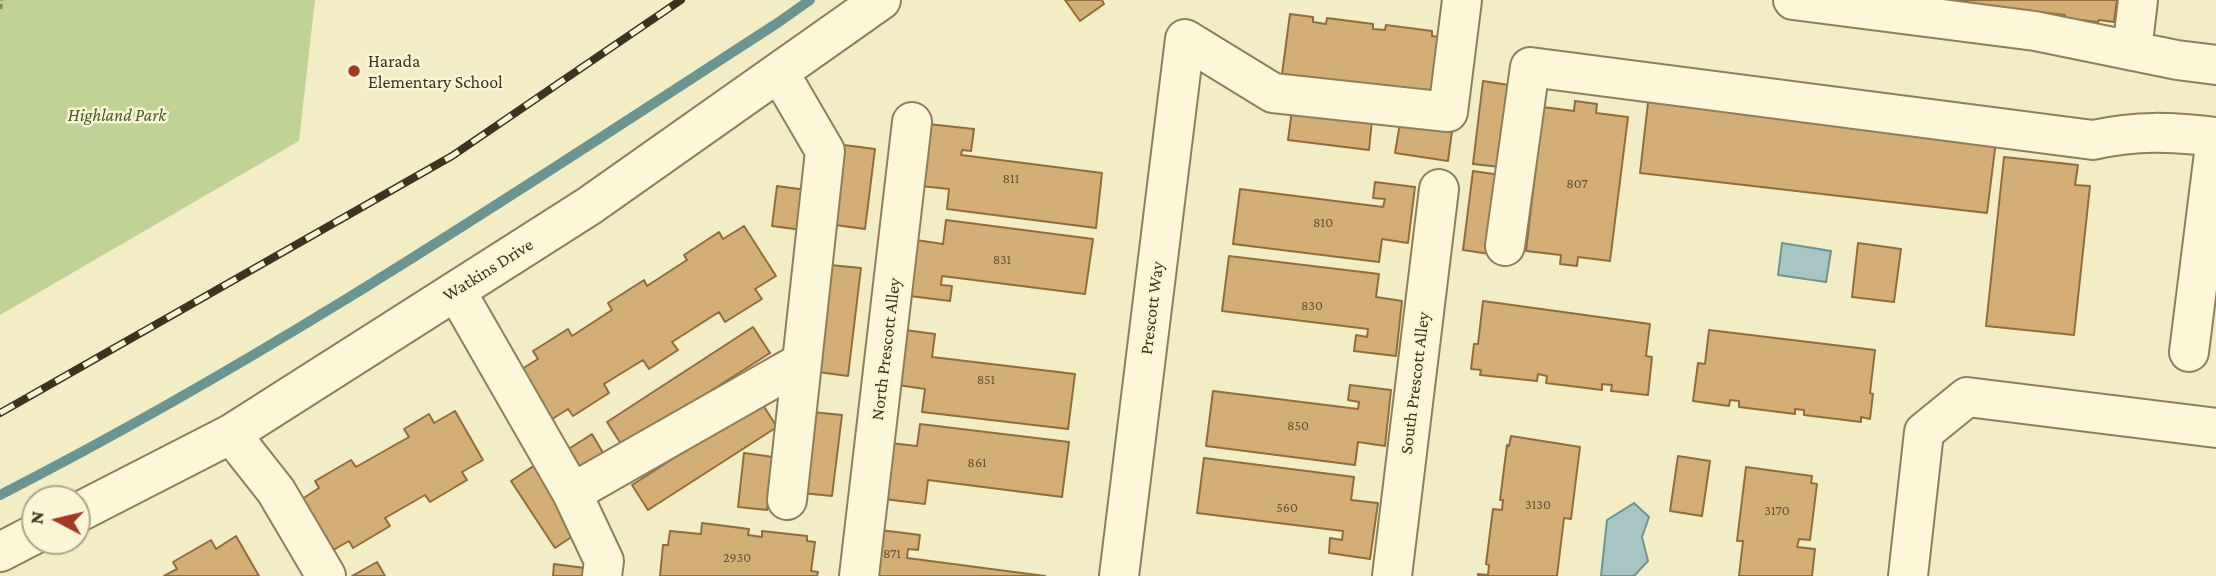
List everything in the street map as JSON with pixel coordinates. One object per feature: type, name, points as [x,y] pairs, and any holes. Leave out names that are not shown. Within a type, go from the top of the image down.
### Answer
[{"type":"street","name":"Watkins Drive","points":[[91,506],[231,434],[589,206],[881,0]]},
{"type":"street","name":"Prescott Way","points":[[1119,576],[1185,39],[1273,93],[1448,112],[1462,0]]},
{"type":"street","points":[[1793,0],[1874,5],[2035,31],[2216,65]]},
{"type":"street","points":[[2132,51],[2138,0]]},
{"type":"street","points":[[1505,246],[1530,67],[2093,140],[2164,131],[2216,137],[2206,298],[2198,349]]},
{"type":"street","points":[[779,72],[825,151],[787,500]]},
{"type":"street","name":"North Prescott Alley","points":[[859,576],[912,122]]},
{"type":"street","name":"South Prescott Alley","points":[[1392,576],[1439,189]]},
{"type":"street","points":[[456,291],[572,493],[604,561],[602,576]]},
{"type":"street","points":[[572,493],[802,362]]},
{"type":"street","points":[[1908,576],[1924,432],[1967,397],[2216,428]]},
{"type":"street","points":[[231,434],[276,491],[326,576]]},
{"type":"street","points":[[0,552],[21,541]]},
{"type":"path","points":[[0,9],[1,0]]},
{"type":"green space","name":"Highland Park","points":[[0,0],[315,0],[299,141],[0,315]]},
{"type":"water","points":[[1782,243],[1831,251],[1826,282],[1778,275]]},
{"type":"water","points":[[1634,503],[1649,517],[1642,537],[1648,561],[1634,576],[1601,576],[1607,520]]},
{"type":"building","points":[[1065,0],[1102,0],[1104,4],[1080,21]]},
{"type":"building","points":[[1933,0],[2117,0],[2114,22],[2098,22],[2064,18],[2065,15]]},
{"type":"building","points":[[1290,14],[1313,17],[1313,22],[1326,24],[1327,18],[1373,24],[1373,29],[1385,30],[1386,25],[1432,31],[1432,36],[1439,37],[1432,93],[1282,74]]},
{"type":"building","points":[[1483,81],[1509,85],[1500,167],[1473,164]]},
{"type":"building","points":[[1649,94],[1997,133],[1987,213],[1640,173]]},
{"type":"building","points":[[1575,101],[1597,104],[1596,113],[1628,117],[1610,261],[1578,257],[1577,266],[1560,264],[1561,255],[1526,251],[1543,107],[1574,111]]},
{"type":"building","points":[[1292,110],[1372,120],[1369,150],[1288,140]]},
{"type":"building","points":[[1400,123],[1452,131],[1448,161],[1395,153]]},
{"type":"building","points":[[928,124],[974,129],[971,151],[962,150],[961,155],[1102,173],[1096,228],[947,209],[949,189],[920,186]]},
{"type":"building","points":[[844,145],[875,149],[865,229],[835,225]]},
{"type":"building","points":[[2004,157],[2078,165],[2075,185],[2090,186],[2074,335],[1986,326]]},
{"type":"building","points":[[1473,171],[1500,175],[1490,254],[1463,250]]},
{"type":"building","points":[[1375,182],[1415,187],[1408,243],[1382,239],[1379,262],[1233,244],[1240,189],[1383,207],[1385,199],[1373,198]]},
{"type":"building","points":[[777,186],[806,190],[802,230],[772,226]]},
{"type":"building","points":[[946,220],[1093,239],[1085,294],[942,276],[941,285],[952,286],[950,301],[910,296],[916,240],[943,244]]},
{"type":"building","points":[[744,226],[776,276],[755,289],[762,299],[725,322],[719,312],[672,342],[678,350],[649,369],[643,360],[604,384],[609,393],[573,416],[568,409],[549,421],[517,372],[538,359],[533,351],[568,329],[572,336],[612,310],[608,303],[644,280],[647,286],[687,260],[684,255],[719,232],[723,239]]},
{"type":"building","points":[[1858,243],[1901,249],[1894,302],[1852,297]]},
{"type":"building","points":[[1229,256],[1379,274],[1376,297],[1402,301],[1396,356],[1354,351],[1356,335],[1367,337],[1368,329],[1222,311]]},
{"type":"building","points":[[830,265],[861,268],[848,376],[818,372]]},
{"type":"building","points":[[1483,301],[1650,324],[1646,356],[1652,357],[1648,395],[1611,391],[1612,385],[1602,384],[1602,390],[1546,383],[1547,376],[1538,374],[1537,381],[1480,375],[1481,370],[1471,369],[1474,344],[1478,344]]},
{"type":"building","points":[[753,327],[770,353],[623,447],[607,422]]},
{"type":"building","points":[[905,330],[935,334],[932,357],[1075,374],[1068,429],[922,412],[925,389],[898,385]]},
{"type":"building","points":[[1709,330],[1875,350],[1870,419],[1861,417],[1861,422],[1804,415],[1804,410],[1795,409],[1795,414],[1739,407],[1739,401],[1730,400],[1729,406],[1693,401],[1698,363],[1705,364]]},
{"type":"building","points":[[1350,385],[1391,390],[1385,446],[1358,442],[1355,465],[1206,446],[1213,391],[1358,409],[1359,402],[1348,400]]},
{"type":"building","points":[[761,402],[777,427],[648,510],[632,485]]},
{"type":"building","points":[[455,411],[483,460],[462,472],[467,480],[430,502],[425,495],[385,518],[390,526],[353,548],[349,541],[328,553],[299,501],[319,488],[315,481],[351,460],[356,467],[409,437],[404,429],[429,414],[434,423]]},
{"type":"building","points":[[812,412],[842,415],[832,496],[802,493]]},
{"type":"building","points":[[920,424],[1069,442],[1062,497],[928,480],[925,504],[884,499],[890,443],[917,446]]},
{"type":"building","points":[[592,434],[606,458],[581,473],[567,450]]},
{"type":"building","points":[[1511,436],[1580,447],[1571,519],[1564,518],[1557,576],[1478,576],[1488,575],[1489,565],[1486,564],[1493,509],[1502,510],[1503,500],[1500,500],[1507,445],[1509,446]]},
{"type":"building","points":[[744,453],[773,457],[767,510],[738,507]]},
{"type":"building","points":[[1678,456],[1710,461],[1702,516],[1670,511]]},
{"type":"building","points":[[1204,458],[1354,477],[1351,500],[1378,503],[1370,559],[1329,553],[1330,538],[1342,540],[1343,531],[1197,513]]},
{"type":"building","points":[[535,465],[579,532],[555,548],[511,481]]},
{"type":"building","points":[[1746,467],[1812,476],[1811,483],[1817,484],[1810,540],[1799,539],[1797,547],[1815,549],[1812,576],[1739,576],[1743,541],[1737,541]]},
{"type":"building","points":[[702,523],[749,529],[748,535],[762,537],[762,531],[807,536],[807,541],[815,542],[811,571],[818,572],[817,576],[660,576],[663,545],[668,545],[670,531],[701,534]]},
{"type":"building","points":[[880,530],[920,535],[918,550],[908,549],[907,558],[1045,576],[874,576]]},
{"type":"building","points":[[236,536],[259,576],[164,576],[177,569],[173,562],[211,540],[216,549]]},
{"type":"building","points":[[377,562],[385,576],[352,576]]},
{"type":"building","points":[[554,564],[585,568],[584,576],[553,576]]},
{"type":"waterway","points":[[0,495],[200,386],[396,269],[810,0]]},
{"type":"railway","points":[[0,413],[452,156],[681,0]]},
{"type":"place","name":"Harada Elementary School","points":[[354,71]]}]
